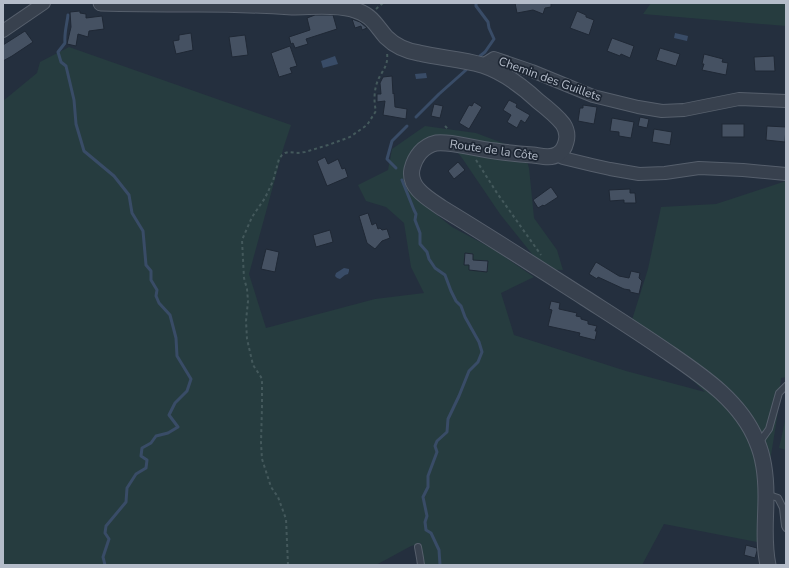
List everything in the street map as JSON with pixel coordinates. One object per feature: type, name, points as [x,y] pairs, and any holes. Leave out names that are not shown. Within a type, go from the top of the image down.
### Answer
[{"type":"street","points":[[3,31],[44,3]]},
{"type":"street","points":[[101,3],[299,7],[337,6],[352,9],[367,15],[387,38],[401,48],[419,53],[483,65],[500,73],[515,83],[562,122],[566,130],[567,138],[565,147],[558,155],[563,158],[592,166],[639,174],[665,174],[699,168],[786,174]]},
{"type":"street","name":"Chemin des Guillets","points":[[483,65],[494,58],[532,71],[593,96],[662,111],[684,110],[739,99],[786,101]]},
{"type":"street","name":"Route de la Côte","points":[[558,155],[547,157],[498,152],[452,143],[438,143],[422,150],[418,154],[411,171],[416,188],[422,194],[638,332],[697,372],[714,386],[740,412],[752,428],[758,444],[764,470],[766,494],[764,528],[765,550],[768,565]]},
{"type":"lane","points":[[758,444],[769,429],[779,393],[786,386]]},
{"type":"lane","points":[[766,494],[778,498],[783,508],[786,528]]},
{"type":"lane","points":[[418,547],[420,565]]},
{"type":"path","points":[[288,565],[286,519],[262,460],[262,382],[261,377],[253,366],[247,339],[246,321],[248,301],[244,278],[242,240],[252,216],[265,198],[273,181],[279,159],[282,155],[289,152],[298,153],[328,145],[350,137],[367,125],[376,111],[374,101],[376,84],[386,66],[388,59],[386,44],[387,38]]},
{"type":"path","points":[[467,146],[497,193],[542,257]]},
{"type":"green space","points":[[651,3],[786,3],[786,26],[643,14]]},
{"type":"green space","points":[[69,47],[291,125],[249,274],[266,328],[375,299],[424,293],[411,267],[404,223],[386,207],[366,201],[358,185],[388,170],[392,149],[425,126],[476,133],[524,151],[529,168],[534,218],[557,250],[563,270],[544,269],[500,214],[448,140],[423,143],[410,186],[422,203],[452,227],[493,249],[534,277],[501,293],[514,335],[626,371],[705,392],[631,323],[648,269],[661,207],[716,204],[786,181],[786,377],[781,378],[777,418],[757,542],[664,524],[642,565],[422,565],[421,543],[411,546],[376,565],[3,565],[3,101],[37,73],[40,62]]},
{"type":"green space","points":[[786,417],[786,450],[779,448]]},
{"type":"water","points":[[675,33],[688,36],[687,41],[674,38]]},
{"type":"water","points":[[335,56],[338,64],[323,68],[321,61]]},
{"type":"water","points":[[426,73],[427,78],[416,79],[415,74]]},
{"type":"water","points":[[344,268],[349,269],[348,274],[340,279],[337,278],[335,276],[336,273]]},
{"type":"building","points":[[515,3],[551,3],[551,7],[545,8],[543,14],[533,10],[517,13]]},
{"type":"building","points":[[80,11],[80,13],[86,14],[86,18],[102,16],[104,29],[89,31],[88,37],[78,34],[76,46],[67,44],[71,27],[70,12]]},
{"type":"building","points":[[577,11],[594,20],[589,35],[570,28]]},
{"type":"building","points":[[315,15],[333,15],[337,29],[306,39],[308,44],[295,48],[293,43],[291,44],[289,37],[310,30],[307,18]]},
{"type":"building","points":[[352,19],[360,22],[367,28],[362,30],[361,26],[355,28]]},
{"type":"building","points":[[25,31],[33,42],[3,61],[3,45]]},
{"type":"building","points":[[191,33],[193,50],[176,54],[173,41],[179,40],[179,35]]},
{"type":"building","points":[[245,35],[248,55],[232,57],[229,37]]},
{"type":"building","points":[[612,38],[634,46],[630,58],[621,54],[620,56],[607,51]]},
{"type":"building","points":[[290,46],[297,66],[290,68],[292,73],[279,77],[271,53]]},
{"type":"building","points":[[660,48],[680,54],[676,66],[656,60]]},
{"type":"building","points":[[704,54],[723,59],[722,62],[728,63],[726,75],[702,70],[704,64],[702,64]]},
{"type":"building","points":[[774,56],[775,71],[755,71],[754,57]]},
{"type":"building","points":[[392,76],[395,107],[407,109],[406,119],[383,115],[385,101],[377,102],[377,94],[381,94],[380,83],[383,77]]},
{"type":"building","points":[[509,100],[517,104],[516,107],[530,115],[525,123],[521,120],[517,128],[507,122],[511,115],[503,110]]},
{"type":"building","points":[[474,102],[482,107],[469,129],[459,123],[469,105],[472,106]]},
{"type":"building","points":[[434,104],[443,106],[440,118],[431,116]]},
{"type":"building","points":[[583,105],[597,107],[594,124],[578,121],[580,108],[583,108]]},
{"type":"building","points":[[640,117],[649,119],[647,128],[638,126]]},
{"type":"building","points":[[612,118],[634,122],[631,138],[619,136],[619,132],[610,131]]},
{"type":"building","points":[[722,124],[744,124],[744,137],[722,137]]},
{"type":"building","points":[[767,126],[786,127],[785,142],[766,140]]},
{"type":"building","points":[[654,129],[672,132],[670,145],[652,142]]},
{"type":"building","points":[[325,157],[328,164],[338,159],[342,169],[345,168],[348,177],[327,186],[317,161]]},
{"type":"building","points":[[458,162],[465,170],[454,179],[448,171]]},
{"type":"building","points":[[551,187],[558,197],[538,208],[533,200]]},
{"type":"building","points":[[630,189],[630,193],[635,193],[636,203],[624,203],[624,200],[610,201],[609,190]]},
{"type":"building","points":[[368,213],[372,225],[376,223],[378,229],[387,229],[390,238],[382,241],[375,249],[367,243],[359,216]]},
{"type":"building","points":[[330,230],[333,242],[316,247],[313,235]]},
{"type":"building","points":[[266,249],[279,252],[275,272],[261,269]]},
{"type":"building","points":[[465,253],[473,254],[473,260],[488,261],[487,272],[469,270],[469,265],[464,265]]},
{"type":"building","points":[[596,262],[619,276],[629,278],[631,271],[640,273],[639,278],[642,281],[639,294],[630,292],[630,290],[624,289],[598,277],[597,279],[589,274]]},
{"type":"building","points":[[551,301],[560,303],[559,309],[577,313],[576,316],[588,321],[588,324],[597,326],[595,331],[597,331],[595,340],[579,336],[580,333],[548,326],[552,310],[549,309]]},
{"type":"building","points":[[746,545],[757,548],[755,558],[744,555]]},
{"type":"waterway","points":[[476,3],[476,6],[488,22],[494,39],[485,52],[480,56]]},
{"type":"waterway","points":[[68,15],[65,43],[58,52],[61,62],[66,66],[74,100],[76,124],[84,151],[114,176],[129,195],[132,213],[143,231],[146,265],[151,271],[151,280],[157,290],[156,296],[159,303],[170,315],[176,338],[177,356],[191,379],[187,391],[175,403],[169,415],[178,427],[168,433],[156,436],[151,443],[142,448],[141,456],[147,460],[146,468],[136,474],[127,488],[126,502],[106,526],[105,533],[109,539],[103,557],[105,565]]},
{"type":"waterway","points":[[416,117],[466,70]]},
{"type":"waterway","points":[[396,168],[387,159],[392,141],[407,126]]},
{"type":"waterway","points":[[402,180],[416,214],[415,220],[420,233],[420,244],[427,252],[429,259],[435,268],[445,275],[456,301],[461,306],[465,317],[479,342],[482,352],[478,362],[469,371],[448,419],[447,432],[437,441],[435,446],[437,452],[428,476],[428,487],[423,497],[427,516],[425,522],[426,530],[431,533],[439,550],[440,565]]}]
